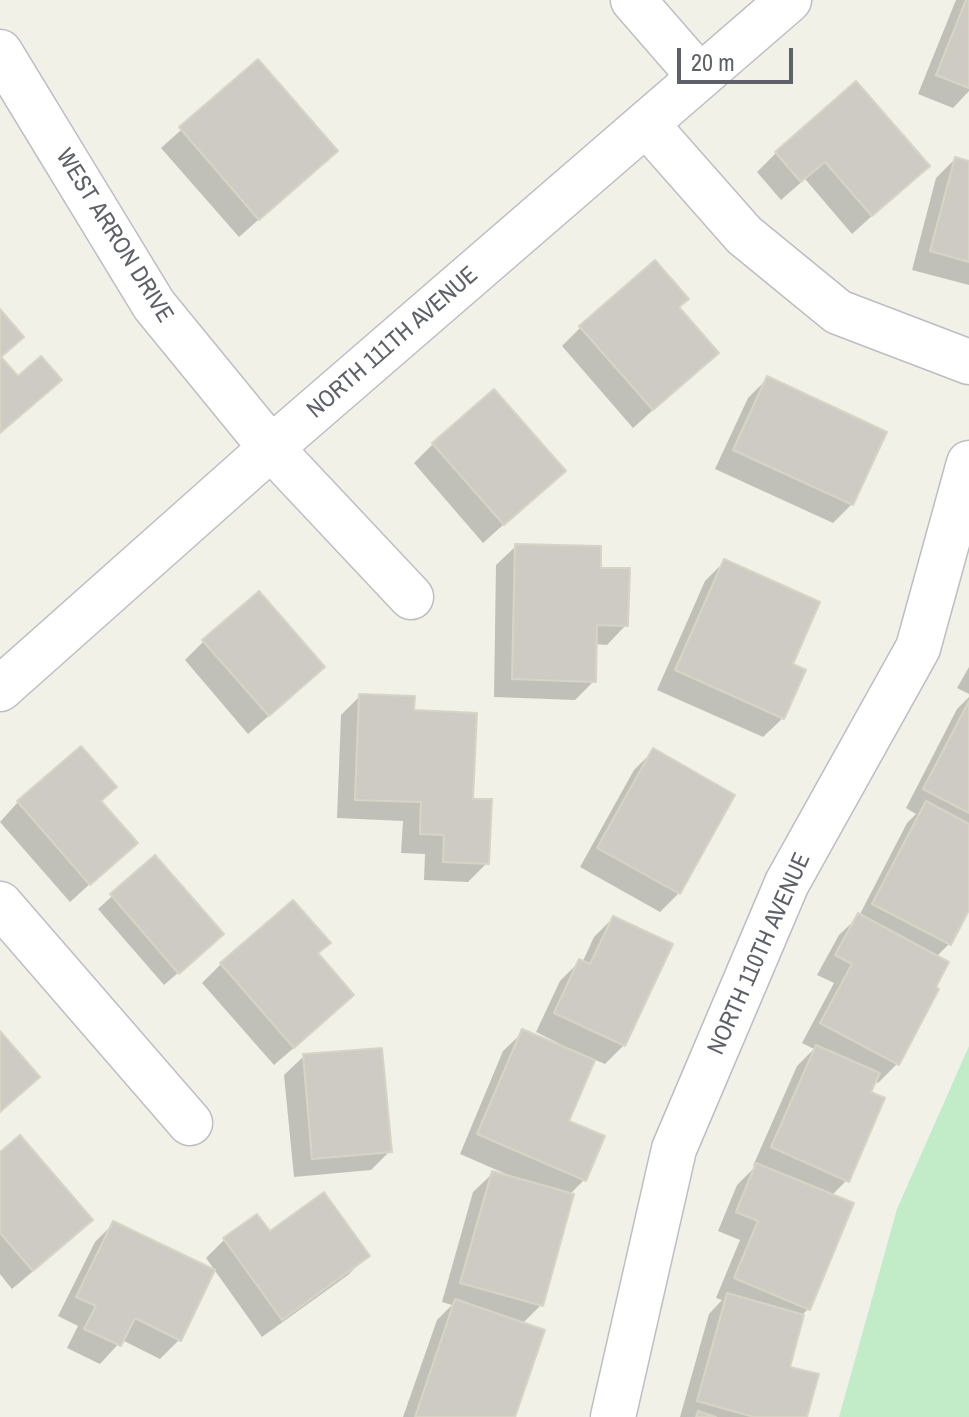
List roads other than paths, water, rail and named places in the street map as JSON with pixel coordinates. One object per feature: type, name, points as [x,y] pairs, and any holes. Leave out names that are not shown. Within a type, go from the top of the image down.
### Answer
[{"type":"street","points":[[633,0],[700,77]]},
{"type":"street","name":"NORTH 111TH AVENUE","points":[[0,689],[271,448],[789,0]]},
{"type":"street","name":"WEST ARRON DRIVE","points":[[0,52],[154,305],[271,448],[411,597]]},
{"type":"street","points":[[647,125],[744,235],[838,312],[969,362]]},
{"type":"street","name":"NORTH 110TH AVENUE","points":[[613,1417],[674,1149],[787,883],[918,648],[969,463]]},
{"type":"street","points":[[0,904],[190,1123]]}]
